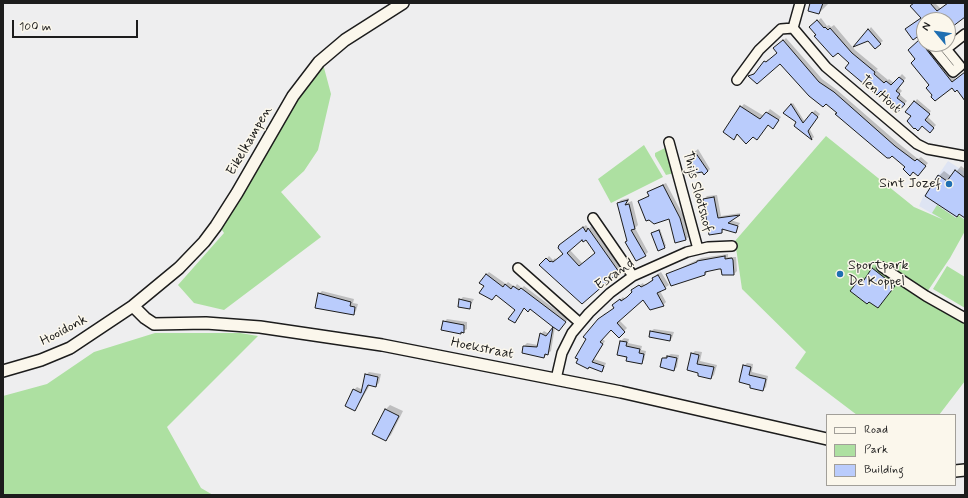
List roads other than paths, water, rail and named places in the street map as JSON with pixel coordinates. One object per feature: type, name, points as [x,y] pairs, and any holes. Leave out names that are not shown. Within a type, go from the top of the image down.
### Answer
[{"type":"street","name":"Eikelkampen","points":[[133,306],[179,268],[213,230],[234,199],[293,96],[319,62],[345,40],[403,3]]},
{"type":"street","points":[[737,80],[759,50],[781,29],[793,28],[800,3]]},
{"type":"street","name":"Ten Hout","points":[[793,28],[826,66],[917,144],[927,149],[965,156]]},
{"type":"street","points":[[956,40],[965,34]]},
{"type":"street","points":[[937,52],[953,72],[960,66],[948,52]]},
{"type":"street","name":"Thijs Slootshof","points":[[669,142],[698,250]]},
{"type":"street","points":[[593,218],[633,276]]},
{"type":"street","name":"Esrand","points":[[556,379],[562,352],[580,323],[600,302],[633,276],[687,252],[732,246]]},
{"type":"street","points":[[882,267],[926,296],[965,318]]},
{"type":"street","points":[[518,268],[580,323]]},
{"type":"street","name":"Hooidonk","points":[[3,371],[41,360],[70,348],[133,306]]},
{"type":"street","name":"Hoekstraat","points":[[133,306],[154,324],[222,324],[336,337],[556,379],[713,412],[826,439]]},
{"type":"place","name":"Sint Jozef","points":[[949,184]]},
{"type":"place","name":"Sportpark De Koppel","points":[[840,274]]}]
